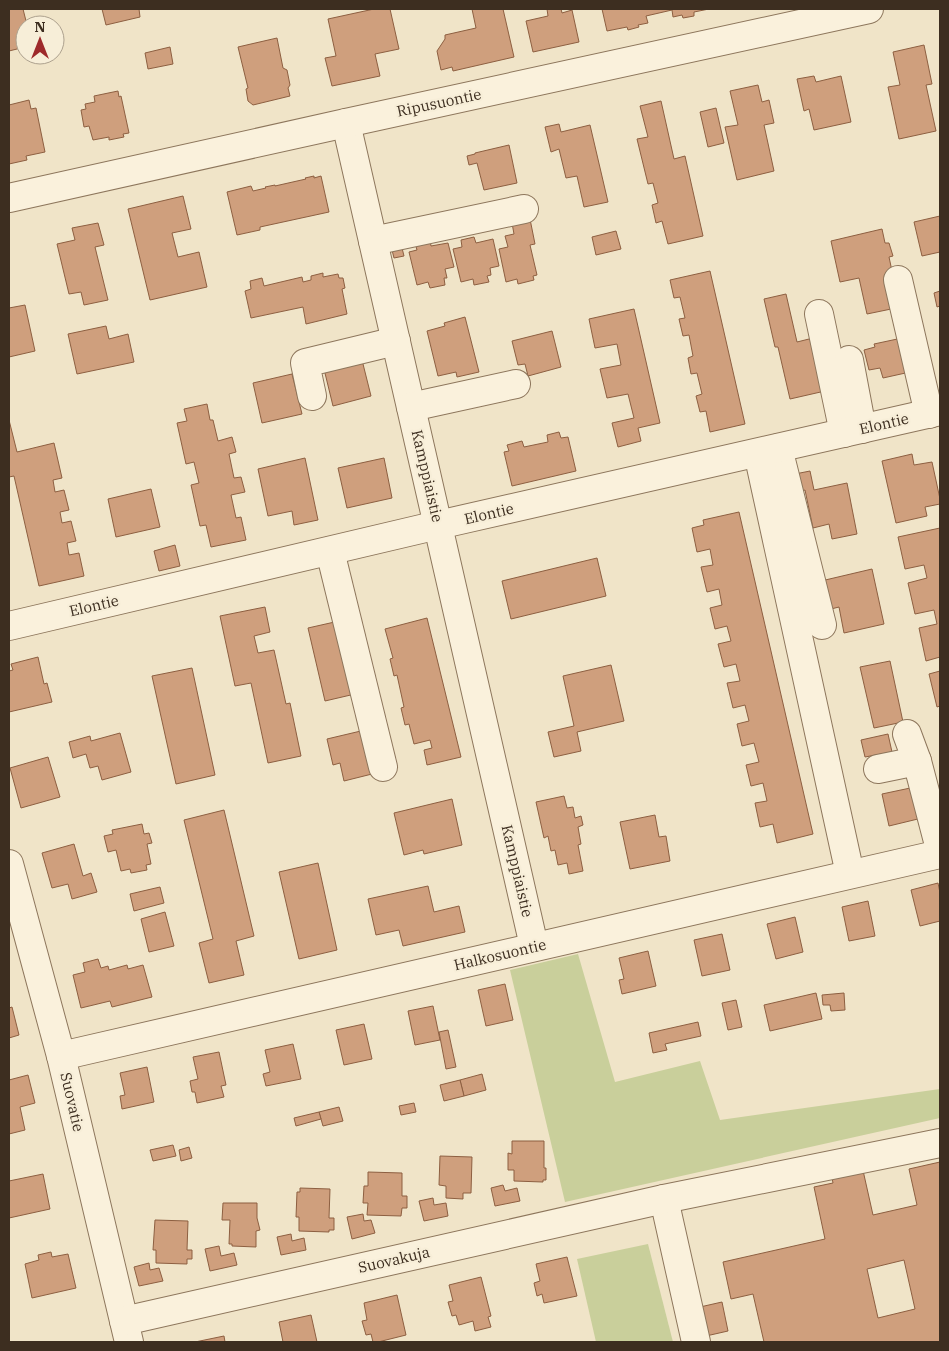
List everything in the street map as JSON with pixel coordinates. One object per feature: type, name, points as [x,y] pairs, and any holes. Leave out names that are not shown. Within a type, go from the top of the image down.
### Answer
[{"type":"street","name":"Ripusuontie","points":[[9,198],[869,9]]},
{"type":"street","name":"Kamppiaistie","points":[[346,123],[534,946]]},
{"type":"street","points":[[373,241],[524,209]]},
{"type":"street","points":[[898,280],[934,413]]},
{"type":"street","points":[[819,314],[853,431]]},
{"type":"street","points":[[312,396],[305,363],[396,340]]},
{"type":"street","points":[[850,360],[853,431]]},
{"type":"street","points":[[411,408],[516,384]]},
{"type":"street","name":"Elontie","points":[[9,626],[438,525],[934,413]]},
{"type":"street","points":[[768,450],[822,625]]},
{"type":"street","points":[[768,450],[850,874]]},
{"type":"street","points":[[330,551],[383,767]]},
{"type":"street","points":[[907,734],[917,761],[940,849]]},
{"type":"street","points":[[878,769],[917,761]]},
{"type":"street","name":"Halkosuontie","points":[[61,1056],[940,854]]},
{"type":"street","name":"Suovatie","points":[[9,864],[61,1056],[126,1332]]},
{"type":"street","name":"Suovakuja","points":[[126,1332],[664,1198],[940,1143]]},
{"type":"street","points":[[664,1198],[696,1342]]},
{"type":"green space","points":[[578,954],[615,1082],[700,1061],[720,1120],[940,1089],[940,1118],[565,1202],[510,970]]},
{"type":"green space","points":[[648,1244],[673,1342],[596,1342],[577,1259]]},
{"type":"building","points":[[9,9],[23,9],[24,15],[15,15],[15,50],[9,51]]},
{"type":"building","points":[[102,9],[139,9],[140,17],[106,25]]},
{"type":"building","points":[[374,9],[390,9],[399,49],[375,54],[380,76],[332,86],[325,58],[336,56],[328,19]]},
{"type":"building","points":[[472,9],[503,9],[514,57],[453,71],[452,67],[441,70],[437,51],[445,39],[445,35],[476,28]]},
{"type":"building","points":[[547,9],[561,9],[562,13],[572,10],[579,42],[533,52],[526,21],[548,16]]},
{"type":"building","points":[[602,9],[709,9],[694,12],[694,16],[683,18],[682,15],[673,17],[672,10],[646,16],[648,23],[638,25],[639,27],[628,30],[627,27],[607,31]]},
{"type":"building","points":[[277,38],[283,68],[287,70],[290,96],[253,105],[248,101],[246,89],[248,88],[238,47]]},
{"type":"building","points":[[924,45],[932,84],[926,85],[936,131],[899,139],[888,87],[900,85],[893,52]]},
{"type":"building","points":[[170,47],[173,64],[148,69],[145,53]]},
{"type":"building","points":[[814,76],[816,82],[841,76],[851,122],[814,130],[809,109],[804,111],[797,79]]},
{"type":"building","points":[[758,85],[762,102],[769,100],[774,123],[764,125],[774,171],[737,180],[725,127],[738,125],[730,91]]},
{"type":"building","points":[[118,91],[119,97],[121,96],[129,133],[123,134],[124,137],[109,140],[109,137],[93,140],[89,126],[84,127],[81,110],[86,109],[85,104],[95,102],[94,96]]},
{"type":"building","points":[[29,100],[31,109],[36,108],[45,152],[26,156],[27,160],[9,164],[9,105]]},
{"type":"building","points":[[661,101],[674,159],[685,156],[703,236],[668,244],[662,221],[656,223],[652,205],[658,203],[653,183],[648,184],[637,139],[648,137],[640,106]]},
{"type":"building","points":[[716,108],[724,143],[708,147],[700,112]]},
{"type":"building","points":[[559,124],[561,132],[590,125],[608,202],[584,207],[577,176],[566,178],[559,149],[551,152],[545,127]]},
{"type":"building","points":[[509,145],[517,183],[484,190],[477,163],[469,165],[467,156]]},
{"type":"building","points":[[314,176],[314,178],[321,176],[329,212],[260,227],[260,230],[237,235],[227,192],[251,186],[253,191]]},
{"type":"building","points":[[183,196],[191,229],[172,233],[178,257],[199,252],[207,287],[150,300],[128,209]]},
{"type":"building","points":[[940,216],[940,252],[922,256],[914,222]]},
{"type":"building","points":[[530,219],[535,244],[530,245],[537,275],[533,276],[534,280],[518,284],[517,279],[506,282],[499,249],[508,247],[505,236],[514,234],[512,223]]},
{"type":"building","points":[[98,223],[104,245],[95,247],[108,300],[84,305],[81,292],[69,294],[57,244],[75,240],[72,228]]},
{"type":"building","points":[[882,229],[885,243],[889,243],[893,256],[889,257],[896,308],[867,314],[859,278],[840,282],[831,241]]},
{"type":"building","points":[[616,231],[621,249],[596,255],[592,237]]},
{"type":"building","points":[[474,237],[476,243],[493,239],[499,266],[490,268],[491,275],[487,276],[489,282],[474,285],[473,279],[461,282],[453,249],[462,247],[461,240]]},
{"type":"building","points":[[430,240],[431,246],[448,243],[454,267],[445,269],[447,278],[444,278],[445,285],[430,288],[428,282],[417,285],[409,252],[417,250],[415,243]]},
{"type":"building","points":[[401,244],[404,256],[394,258],[391,246]]},
{"type":"building","points":[[710,271],[745,424],[710,432],[706,411],[700,412],[696,396],[702,394],[697,373],[691,374],[688,358],[693,356],[689,335],[683,336],[679,319],[685,318],[680,297],[674,298],[670,280]]},
{"type":"building","points":[[323,273],[323,277],[338,274],[339,278],[343,278],[345,288],[342,289],[347,314],[306,324],[303,307],[251,318],[245,291],[251,289],[250,281],[262,278],[264,286],[302,277],[303,282],[311,280],[311,276]]},
{"type":"building","points":[[940,291],[940,306],[937,307],[934,293]]},
{"type":"building","points":[[786,294],[797,342],[813,338],[825,391],[790,399],[764,299]]},
{"type":"building","points":[[25,305],[35,351],[9,357],[9,308]]},
{"type":"building","points":[[634,309],[660,423],[638,428],[641,441],[618,447],[612,423],[634,418],[628,394],[607,398],[600,369],[621,365],[617,344],[595,348],[589,319]]},
{"type":"building","points":[[465,317],[479,372],[457,377],[456,372],[438,376],[427,331],[445,326],[444,323]]},
{"type":"building","points":[[106,326],[109,339],[128,334],[134,362],[77,374],[68,334]]},
{"type":"building","points":[[552,331],[561,367],[528,376],[525,364],[518,365],[512,341]]},
{"type":"building","points":[[902,338],[910,372],[883,378],[880,368],[869,370],[864,350],[875,347],[874,344]]},
{"type":"building","points":[[362,360],[371,396],[333,406],[324,369]]},
{"type":"building","points":[[292,374],[302,414],[262,423],[253,383]]},
{"type":"building","points":[[207,404],[210,420],[213,420],[218,441],[232,437],[236,452],[229,454],[234,478],[241,477],[245,492],[231,495],[236,518],[241,517],[246,540],[211,547],[206,525],[200,526],[191,485],[199,483],[194,462],[186,464],[177,423],[187,421],[184,409]]},
{"type":"building","points":[[9,420],[17,452],[54,443],[62,478],[53,480],[55,492],[64,490],[69,510],[60,512],[62,523],[71,521],[76,541],[67,543],[69,555],[79,553],[84,576],[39,586],[14,476],[9,477]]},
{"type":"building","points":[[559,432],[561,438],[568,437],[576,471],[512,486],[504,452],[509,451],[507,445],[522,441],[524,447],[548,442],[547,435]]},
{"type":"building","points":[[912,454],[914,465],[932,462],[940,504],[925,507],[927,516],[896,523],[882,461]]},
{"type":"building","points":[[305,458],[318,520],[294,525],[292,511],[268,516],[258,469]]},
{"type":"building","points":[[384,458],[392,498],[347,508],[338,468]]},
{"type":"building","points":[[810,471],[814,490],[847,483],[857,534],[832,539],[829,524],[813,528],[805,490],[799,492],[795,474]]},
{"type":"building","points":[[151,489],[160,527],[116,537],[108,499]]},
{"type":"building","points":[[739,512],[813,834],[777,843],[773,824],[760,827],[755,803],[767,801],[763,783],[751,786],[746,765],[759,762],[754,743],[742,746],[737,724],[749,721],[745,705],[733,708],[727,683],[740,681],[736,664],[724,667],[718,644],[731,641],[727,626],[715,629],[710,608],[722,605],[719,589],[707,592],[701,567],[713,565],[710,549],[697,552],[692,528],[704,525],[703,520]]},
{"type":"building","points":[[940,528],[940,657],[926,661],[919,628],[937,624],[934,610],[915,614],[908,583],[927,578],[924,565],[905,569],[898,537]]},
{"type":"building","points":[[175,545],[180,566],[159,571],[154,551]]},
{"type":"building","points":[[597,558],[606,596],[511,619],[502,581]]},
{"type":"building","points":[[872,569],[884,624],[844,633],[839,607],[827,610],[821,581]]},
{"type":"building","points":[[265,607],[270,632],[254,636],[258,653],[274,650],[286,704],[290,703],[301,756],[268,763],[251,683],[235,686],[220,616]]},
{"type":"building","points":[[427,618],[461,757],[427,765],[424,750],[432,748],[430,740],[414,744],[409,724],[405,725],[401,708],[404,707],[397,675],[394,676],[390,659],[393,658],[385,629]]},
{"type":"building","points":[[339,621],[355,694],[325,701],[308,628]]},
{"type":"building","points":[[38,657],[44,684],[47,683],[52,702],[9,712],[9,671],[13,670],[11,664]]},
{"type":"building","points":[[890,661],[903,722],[874,728],[860,667]]},
{"type":"building","points":[[611,665],[624,721],[577,732],[581,751],[554,757],[548,732],[574,726],[563,676]]},
{"type":"building","points":[[192,668],[215,775],[176,784],[152,676]]},
{"type":"building","points":[[940,671],[940,706],[937,707],[929,674]]},
{"type":"building","points":[[365,730],[376,773],[344,781],[340,763],[333,765],[327,739]]},
{"type":"building","points":[[120,733],[131,772],[102,780],[98,766],[90,768],[86,754],[73,758],[69,742],[90,736],[91,741]]},
{"type":"building","points":[[888,734],[892,752],[865,757],[861,740]]},
{"type":"building","points":[[48,757],[60,797],[21,808],[10,768]]},
{"type":"building","points":[[915,787],[922,818],[889,826],[882,794]]},
{"type":"building","points":[[564,796],[567,808],[573,807],[575,818],[581,816],[583,825],[578,827],[581,844],[578,845],[583,871],[569,874],[567,863],[558,865],[555,850],[551,851],[548,836],[544,838],[536,802]]},
{"type":"building","points":[[452,799],[462,845],[424,854],[423,850],[404,855],[394,813]]},
{"type":"building","points":[[224,810],[254,936],[236,941],[244,975],[209,983],[199,943],[213,939],[184,820]]},
{"type":"building","points":[[655,815],[659,837],[666,836],[670,861],[630,869],[620,822]]},
{"type":"building","points":[[142,824],[144,834],[149,833],[152,843],[147,844],[151,864],[146,865],[147,870],[131,873],[130,869],[121,871],[116,850],[108,852],[104,836],[113,834],[112,830]]},
{"type":"building","points":[[74,844],[83,876],[91,873],[97,892],[72,899],[68,884],[52,888],[42,853]]},
{"type":"building","points":[[318,863],[337,950],[299,959],[279,872]]},
{"type":"building","points":[[938,883],[940,921],[920,926],[911,890]]},
{"type":"building","points":[[428,886],[434,912],[459,906],[465,932],[403,946],[399,930],[376,935],[368,899]]},
{"type":"building","points":[[160,887],[164,903],[134,911],[130,894]]},
{"type":"building","points":[[868,901],[875,936],[849,941],[842,907]]},
{"type":"building","points":[[165,912],[174,946],[149,952],[141,919]]},
{"type":"building","points":[[795,917],[803,952],[776,959],[767,924]]},
{"type":"building","points":[[722,934],[730,970],[702,976],[694,940]]},
{"type":"building","points":[[648,951],[656,986],[622,994],[619,980],[624,979],[619,958]]},
{"type":"building","points":[[98,959],[101,968],[108,966],[109,970],[127,965],[128,969],[143,965],[152,997],[112,1007],[110,1001],[81,1008],[73,975],[85,972],[83,963]]},
{"type":"building","points":[[505,984],[513,1020],[486,1026],[478,990]]},
{"type":"building","points":[[816,993],[822,1019],[770,1031],[764,1005]]},
{"type":"building","points":[[844,993],[845,1010],[831,1011],[830,1005],[823,1005],[822,995]]},
{"type":"building","points":[[736,1000],[742,1027],[728,1030],[722,1003]]},
{"type":"building","points":[[433,1006],[440,1040],[415,1045],[408,1011]]},
{"type":"building","points":[[12,1007],[19,1035],[9,1038],[9,1008]]},
{"type":"building","points":[[698,1022],[701,1036],[665,1044],[667,1050],[653,1053],[649,1033]]},
{"type":"building","points":[[364,1024],[372,1059],[344,1065],[336,1030]]},
{"type":"building","points":[[448,1030],[456,1067],[446,1069],[439,1032]]},
{"type":"building","points":[[293,1044],[301,1079],[266,1086],[263,1074],[270,1072],[265,1050]]},
{"type":"building","points":[[219,1052],[226,1085],[221,1086],[224,1097],[197,1103],[190,1081],[198,1079],[193,1057]]},
{"type":"building","points":[[147,1067],[154,1102],[122,1109],[120,1096],[125,1095],[120,1073]]},
{"type":"building","points":[[482,1074],[486,1090],[464,1096],[460,1080]]},
{"type":"building","points":[[28,1075],[35,1103],[20,1107],[25,1130],[9,1134],[9,1080]]},
{"type":"building","points":[[460,1080],[464,1096],[444,1101],[440,1085]]},
{"type":"building","points":[[414,1103],[416,1112],[401,1115],[399,1106]]},
{"type":"building","points":[[339,1107],[343,1121],[323,1126],[319,1112]]},
{"type":"building","points":[[319,1112],[321,1119],[296,1126],[294,1118]]},
{"type":"building","points":[[512,1141],[544,1141],[546,1180],[543,1180],[543,1182],[514,1181],[514,1170],[508,1170],[508,1153],[512,1154]]},
{"type":"building","points":[[173,1145],[176,1156],[153,1161],[150,1150]]},
{"type":"building","points":[[189,1147],[192,1158],[181,1161],[179,1150]]},
{"type":"building","points":[[440,1156],[472,1157],[471,1193],[463,1193],[463,1199],[446,1198],[446,1186],[439,1185]]},
{"type":"building","points":[[940,1162],[940,1342],[764,1342],[753,1294],[731,1299],[723,1262],[825,1239],[814,1187],[833,1183],[831,1173],[862,1166],[873,1215],[917,1205],[909,1169]],"holes":[[[904,1260],[915,1309],[878,1318],[867,1269]]]},
{"type":"building","points":[[368,1172],[402,1173],[402,1196],[407,1196],[407,1208],[402,1208],[401,1216],[367,1215],[368,1203],[363,1203],[364,1186],[368,1186]]},
{"type":"building","points":[[43,1174],[50,1209],[9,1218],[9,1181]]},
{"type":"building","points":[[503,1185],[505,1191],[517,1188],[520,1201],[495,1206],[491,1188]]},
{"type":"building","points":[[300,1188],[330,1189],[329,1218],[334,1218],[334,1230],[329,1230],[329,1232],[299,1231],[299,1217],[296,1217],[297,1192],[300,1192]]},
{"type":"building","points":[[433,1198],[434,1205],[446,1203],[448,1216],[424,1221],[419,1201]]},
{"type":"building","points":[[223,1203],[257,1203],[257,1218],[260,1230],[256,1231],[256,1247],[232,1246],[232,1244],[229,1244],[230,1220],[222,1220]]},
{"type":"building","points":[[363,1214],[364,1221],[371,1220],[375,1233],[352,1239],[347,1217]]},
{"type":"building","points":[[155,1220],[188,1221],[187,1250],[192,1250],[192,1259],[187,1259],[187,1264],[156,1263],[156,1250],[153,1250]]},
{"type":"building","points":[[291,1234],[292,1241],[304,1238],[306,1250],[281,1255],[277,1237]]},
{"type":"building","points":[[219,1246],[221,1256],[234,1253],[237,1265],[210,1271],[205,1249]]},
{"type":"building","points":[[51,1252],[52,1257],[68,1254],[76,1288],[32,1298],[25,1264],[39,1260],[38,1255]]},
{"type":"building","points":[[567,1257],[577,1296],[544,1303],[542,1294],[537,1296],[534,1283],[540,1281],[536,1264]]},
{"type":"building","points":[[149,1263],[150,1270],[159,1268],[163,1281],[139,1286],[134,1267]]},
{"type":"building","points":[[481,1277],[491,1316],[488,1317],[491,1327],[475,1331],[473,1321],[459,1325],[456,1315],[452,1316],[448,1302],[453,1301],[449,1285]]},
{"type":"building","points":[[397,1295],[406,1335],[373,1342],[371,1334],[366,1335],[362,1321],[367,1320],[364,1303]]},
{"type":"building","points":[[722,1302],[728,1331],[706,1336],[700,1307]]},
{"type":"building","points":[[311,1315],[317,1342],[283,1342],[279,1322]]},
{"type":"building","points":[[224,1336],[225,1342],[195,1342]]}]
